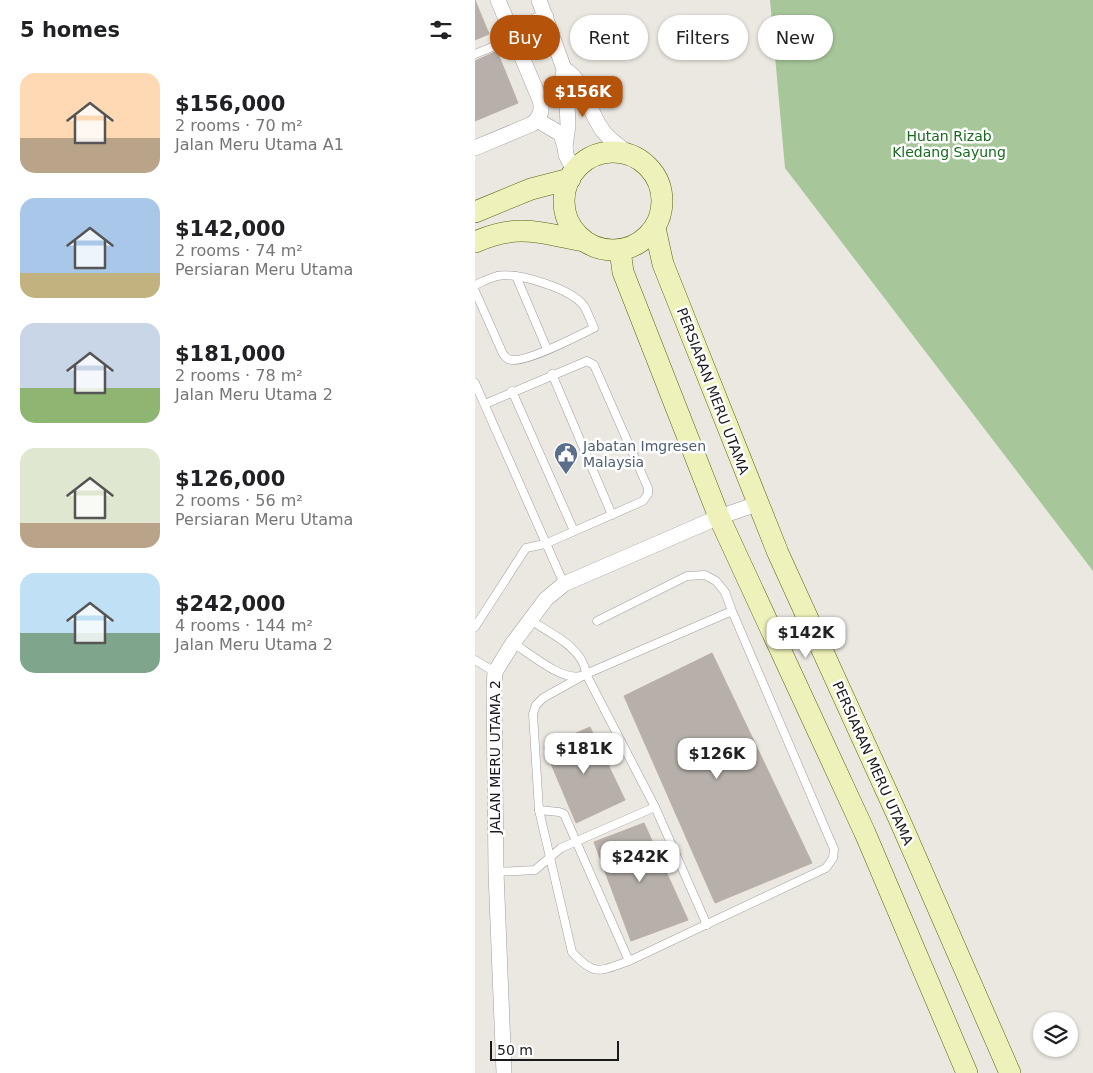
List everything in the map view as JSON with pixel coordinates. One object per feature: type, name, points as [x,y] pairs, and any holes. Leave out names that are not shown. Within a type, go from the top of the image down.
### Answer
[{"type":"main road","points":[[475,242],[506,231],[519,230],[584,241],[601,249],[619,250],[633,246],[655,228],[660,217],[662,193],[652,171],[633,156],[621,153],[608,153],[584,162],[572,175],[565,196],[565,213],[573,229],[584,241]]},
{"type":"main road","points":[[475,212],[572,175]]},
{"type":"main road","name":"PERSIARAN MERU UTAMA","points":[[655,228],[663,264],[757,504],[900,821],[1010,1073]]},
{"type":"main road","points":[[619,250],[623,272],[719,517],[865,833],[967,1073]]},
{"type":"street","points":[[497,0],[503,15]]},
{"type":"street","points":[[539,0],[544,15]]},
{"type":"street","points":[[560,58],[564,69],[562,86],[567,104],[568,125],[565,147]]},
{"type":"street","points":[[475,148],[537,120],[541,106],[522,60]]},
{"type":"street","points":[[564,69],[572,73],[579,84],[604,133],[633,156]]},
{"type":"street","points":[[537,120],[561,134],[572,175]]},
{"type":"street","name":"JALAN MERU UTAMA 2","points":[[504,1073],[496,872],[493,689],[495,672],[513,643],[545,599],[565,584],[719,517],[757,504]]},
{"type":"lane","points":[[475,54],[490,46]]},
{"type":"lane","points":[[475,285],[497,276],[516,276],[573,296],[584,306],[594,328],[514,361],[507,359],[475,291]]},
{"type":"lane","points":[[516,276],[547,349]]},
{"type":"lane","points":[[475,627],[526,548],[545,544],[612,515],[643,501],[648,494],[648,488],[594,365],[587,361],[552,374],[485,404]]},
{"type":"lane","points":[[552,374],[612,515]]},
{"type":"lane","points":[[475,383],[545,544],[565,584]]},
{"type":"lane","points":[[512,392],[574,531]]},
{"type":"lane","points":[[597,621],[687,576],[705,575],[716,581],[725,592],[834,849],[833,858],[826,868],[629,961],[599,971],[585,967],[571,952],[539,810],[533,714],[543,698],[587,674],[732,611]]},
{"type":"lane","points":[[530,620],[577,652],[585,664],[587,674],[655,807],[707,925]]},
{"type":"lane","points":[[513,643],[559,673],[573,678],[587,674]]},
{"type":"lane","points":[[475,660],[495,672]]},
{"type":"lane","points":[[496,872],[528,872],[535,870],[561,848],[655,807]]},
{"type":"lane","points":[[539,810],[562,812],[629,961]]},
{"type":"green space","name":"Hutan Rizab Kledang Sayung","points":[[770,0],[1093,0],[1093,571],[785,168],[775,60],[833,60],[833,15],[771,15]]},
{"type":"building","points":[[475,0],[489,34],[475,40]]},
{"type":"building","points":[[490,54],[490,60],[501,60],[518,103],[475,121],[475,61]]},
{"type":"building","points":[[712,653],[812,863],[715,903],[624,696]]},
{"type":"building","points":[[590,727],[625,800],[576,823],[544,747]]},
{"type":"building","points":[[644,823],[688,920],[631,941],[594,842]]},
{"type":"place","name":"Jabatan Imgresen Malaysia","points":[[566,475]]}]
